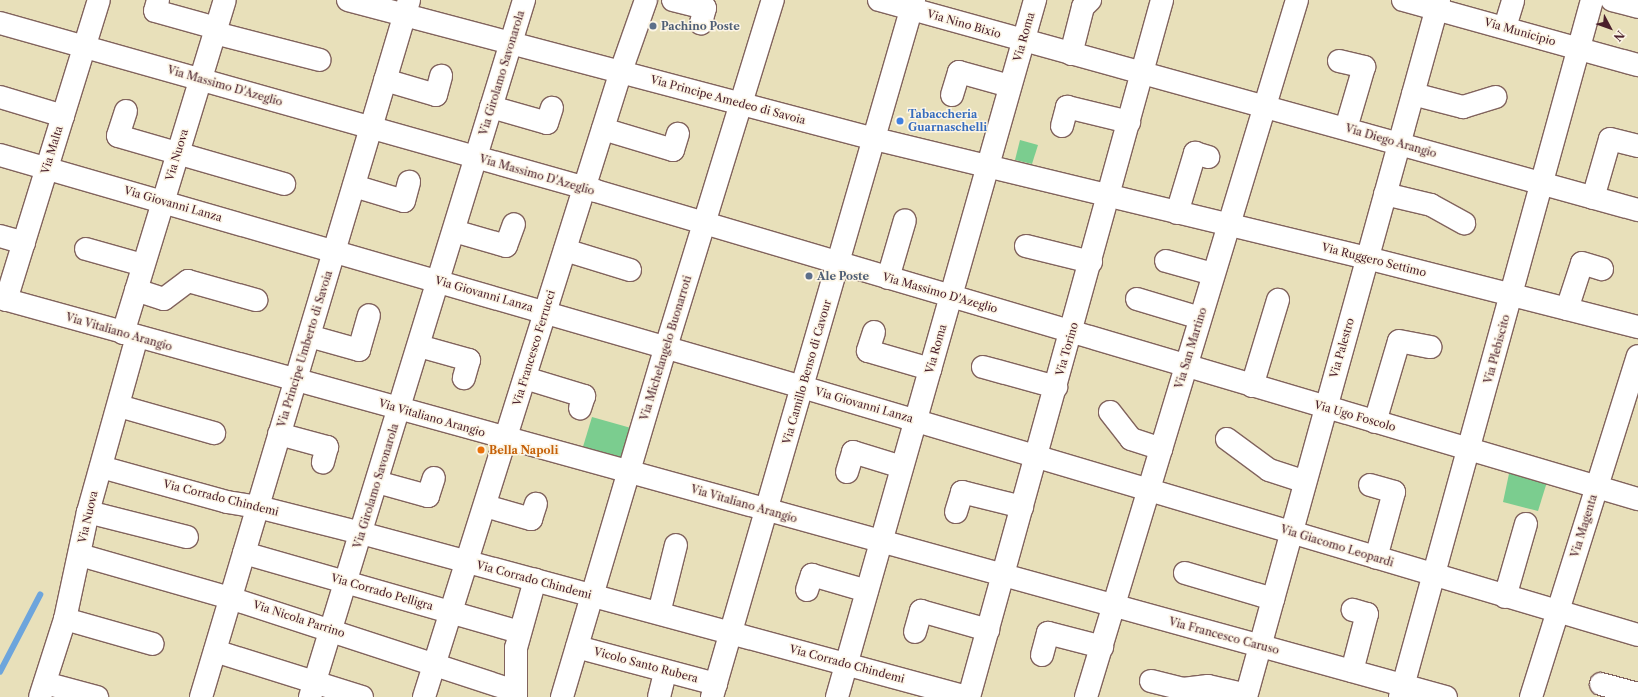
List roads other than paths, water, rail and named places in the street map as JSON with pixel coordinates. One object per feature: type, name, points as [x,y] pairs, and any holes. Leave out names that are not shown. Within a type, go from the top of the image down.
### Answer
[{"type":"street","name":"Via Malta","points":[[3,299],[24,243],[98,0]]},
{"type":"street","points":[[158,0],[155,11],[320,60]]},
{"type":"street","name":"Via Nuova","points":[[43,690],[65,619],[80,555],[88,512],[120,406],[136,290],[225,0]]},
{"type":"street","name":"Via Principe Amedeo di Savoia","points":[[348,0],[406,8],[511,44],[622,71],[875,139],[1109,196]]},
{"type":"street","name":"Via Girolamo Savonarola","points":[[313,689],[524,0]]},
{"type":"street","name":"Via Francesco Ferrucci","points":[[424,697],[603,129],[646,0]]},
{"type":"street","points":[[673,0],[705,8],[701,23]]},
{"type":"street","name":"Via Michelangelo Buonarroti","points":[[562,697],[666,347],[773,0]]},
{"type":"street","name":"Via Nino Bixio","points":[[878,0],[912,5],[1023,41],[1143,74]]},
{"type":"street","name":"Via Roma","points":[[837,697],[1035,0]]},
{"type":"street","points":[[1071,54],[1083,7],[1090,0]]},
{"type":"street","name":"Via Torino","points":[[968,697],[1072,332],[1162,0]]},
{"type":"street","name":"Via San Martino","points":[[1086,697],[1297,0]]},
{"type":"street","name":"Via Municipio","points":[[1403,0],[1438,5],[1578,49],[1638,65]]},
{"type":"street","points":[[1505,27],[1513,0]]},
{"type":"street","name":"Via Plebiscito","points":[[1402,691],[1470,450],[1541,183],[1592,0]]},
{"type":"street","points":[[1612,0],[1638,6]]},
{"type":"street","name":"Via Camillo Benso di Cavour","points":[[714,690],[875,139],[912,5]]},
{"type":"street","name":"Via Palestro","points":[[1246,696],[1438,5]]},
{"type":"street","name":"Via Principe Umberto di Savoia","points":[[201,697],[372,128],[406,8]]},
{"type":"street","name":"Via Massimo D'Azeglio","points":[[0,23],[585,188],[1072,332]]},
{"type":"street","points":[[1339,61],[1364,67],[1346,128]]},
{"type":"street","points":[[952,95],[959,72],[1010,86]]},
{"type":"street","name":"Via Diego Arangio","points":[[1143,74],[1346,128],[1638,210]]},
{"type":"street","points":[[385,80],[436,95],[441,76]]},
{"type":"street","points":[[1413,94],[1463,107],[1495,97]]},
{"type":"street","points":[[0,97],[63,116]]},
{"type":"street","points":[[491,107],[547,123],[552,108]]},
{"type":"street","points":[[1062,126],[1067,107],[1129,122]]},
{"type":"street","points":[[126,111],[118,136],[284,184]]},
{"type":"street","points":[[603,129],[673,150],[678,134]]},
{"type":"street","points":[[1593,198],[1610,138],[1638,146]]},
{"type":"street","points":[[1177,213],[1195,153],[1208,157]]},
{"type":"street","name":"Via Giovanni Lanza","points":[[0,155],[546,312],[1036,456]]},
{"type":"street","points":[[354,186],[404,200],[409,182]]},
{"type":"street","points":[[1385,194],[1431,205],[1464,223]]},
{"type":"street","name":"Via Ruggero Settimo","points":[[1109,196],[1367,258],[1638,327]]},
{"type":"street","points":[[888,278],[905,220]]},
{"type":"street","points":[[454,231],[506,246],[514,224]]},
{"type":"street","points":[[0,236],[24,243]]},
{"type":"street","points":[[1026,246],[1091,262]]},
{"type":"street","points":[[86,249],[144,265]]},
{"type":"street","points":[[565,250],[630,270]]},
{"type":"street","points":[[1166,261],[1213,274]]},
{"type":"street","points":[[1567,309],[1582,263],[1602,269]]},
{"type":"street","points":[[136,290],[164,299],[188,281],[256,300]]},
{"type":"street","points":[[1137,298],[1200,318]]},
{"type":"street","name":"Via Vitaliano Arangio","points":[[3,299],[1002,576]]},
{"type":"street","points":[[1252,386],[1278,300]]},
{"type":"street","points":[[309,336],[359,350],[369,315]]},
{"type":"street","points":[[874,332],[868,351],[930,369]]},
{"type":"street","name":"Via Ugo Foscolo","points":[[1072,332],[1325,408],[1638,499]]},
{"type":"street","points":[[1375,422],[1399,341],[1430,347]]},
{"type":"street","points":[[419,346],[469,360],[464,378]]},
{"type":"street","name":"Via Magenta","points":[[1532,697],[1557,612],[1638,356]]},
{"type":"street","points":[[983,367],[1056,387]]},
{"type":"street","points":[[525,378],[584,396],[580,408]]},
{"type":"street","points":[[120,406],[214,433]]},
{"type":"street","points":[[1110,412],[1131,439],[1161,449]]},
{"type":"street","points":[[279,434],[327,447],[323,462]]},
{"type":"street","points":[[1227,439],[1269,470],[1305,482]]},
{"type":"street","points":[[847,472],[853,452],[902,467]]},
{"type":"street","name":"Via Giacomo Leopardi","points":[[1036,456],[1638,636]]},
{"type":"street","name":"Via Corrado Chindemi","points":[[101,467],[227,502],[258,507],[361,533],[968,697]]},
{"type":"street","points":[[377,482],[428,496],[434,478]]},
{"type":"street","points":[[1370,485],[1394,492],[1376,558]]},
{"type":"street","points":[[956,512],[962,492],[1022,507]]},
{"type":"street","points":[[485,506],[531,519],[536,504]]},
{"type":"street","points":[[88,512],[187,537]]},
{"type":"street","points":[[1505,597],[1526,524]]},
{"type":"street","points":[[659,613],[676,545]]},
{"type":"street","name":"Via Corrado Pelligra","points":[[244,552],[520,632]]},
{"type":"street","name":"Via Nicola Parrino","points":[[80,555],[331,629],[515,694]]},
{"type":"street","points":[[1185,573],[1273,599]]},
{"type":"street","points":[[807,590],[812,575],[867,591]]},
{"type":"street","name":"Via Francesco Caruso","points":[[1002,576],[1352,671],[1402,691],[1446,697]]},
{"type":"street","points":[[515,694],[516,648],[535,580]]},
{"type":"street","points":[[1352,671],[1367,614],[1353,610]]},
{"type":"street","points":[[915,632],[921,611],[988,630]]},
{"type":"street","points":[[65,619],[153,644]]},
{"type":"street","points":[[1042,655],[1048,633],[1102,647]]},
{"type":"street","name":"Vicolo Santo Rubera","points":[[577,647],[714,690]]},
{"type":"street","points":[[215,651],[313,689],[362,697]]},
{"type":"street","points":[[1151,681],[1183,689],[1208,686],[1246,696]]},
{"type":"street","points":[[1601,684],[1638,694]]},
{"type":"street","points":[[43,690],[97,697]]},
{"type":"waterway","points":[[0,672],[40,595]]},
{"type":"place","name":"Pachino Poste","points":[[653,26]]},
{"type":"place","name":"Tabaccheria Guarnaschelli","points":[[900,121]]},
{"type":"place","name":"Ale Poste","points":[[809,276]]},
{"type":"place","name":"Bella Napoli","points":[[481,450]]}]
